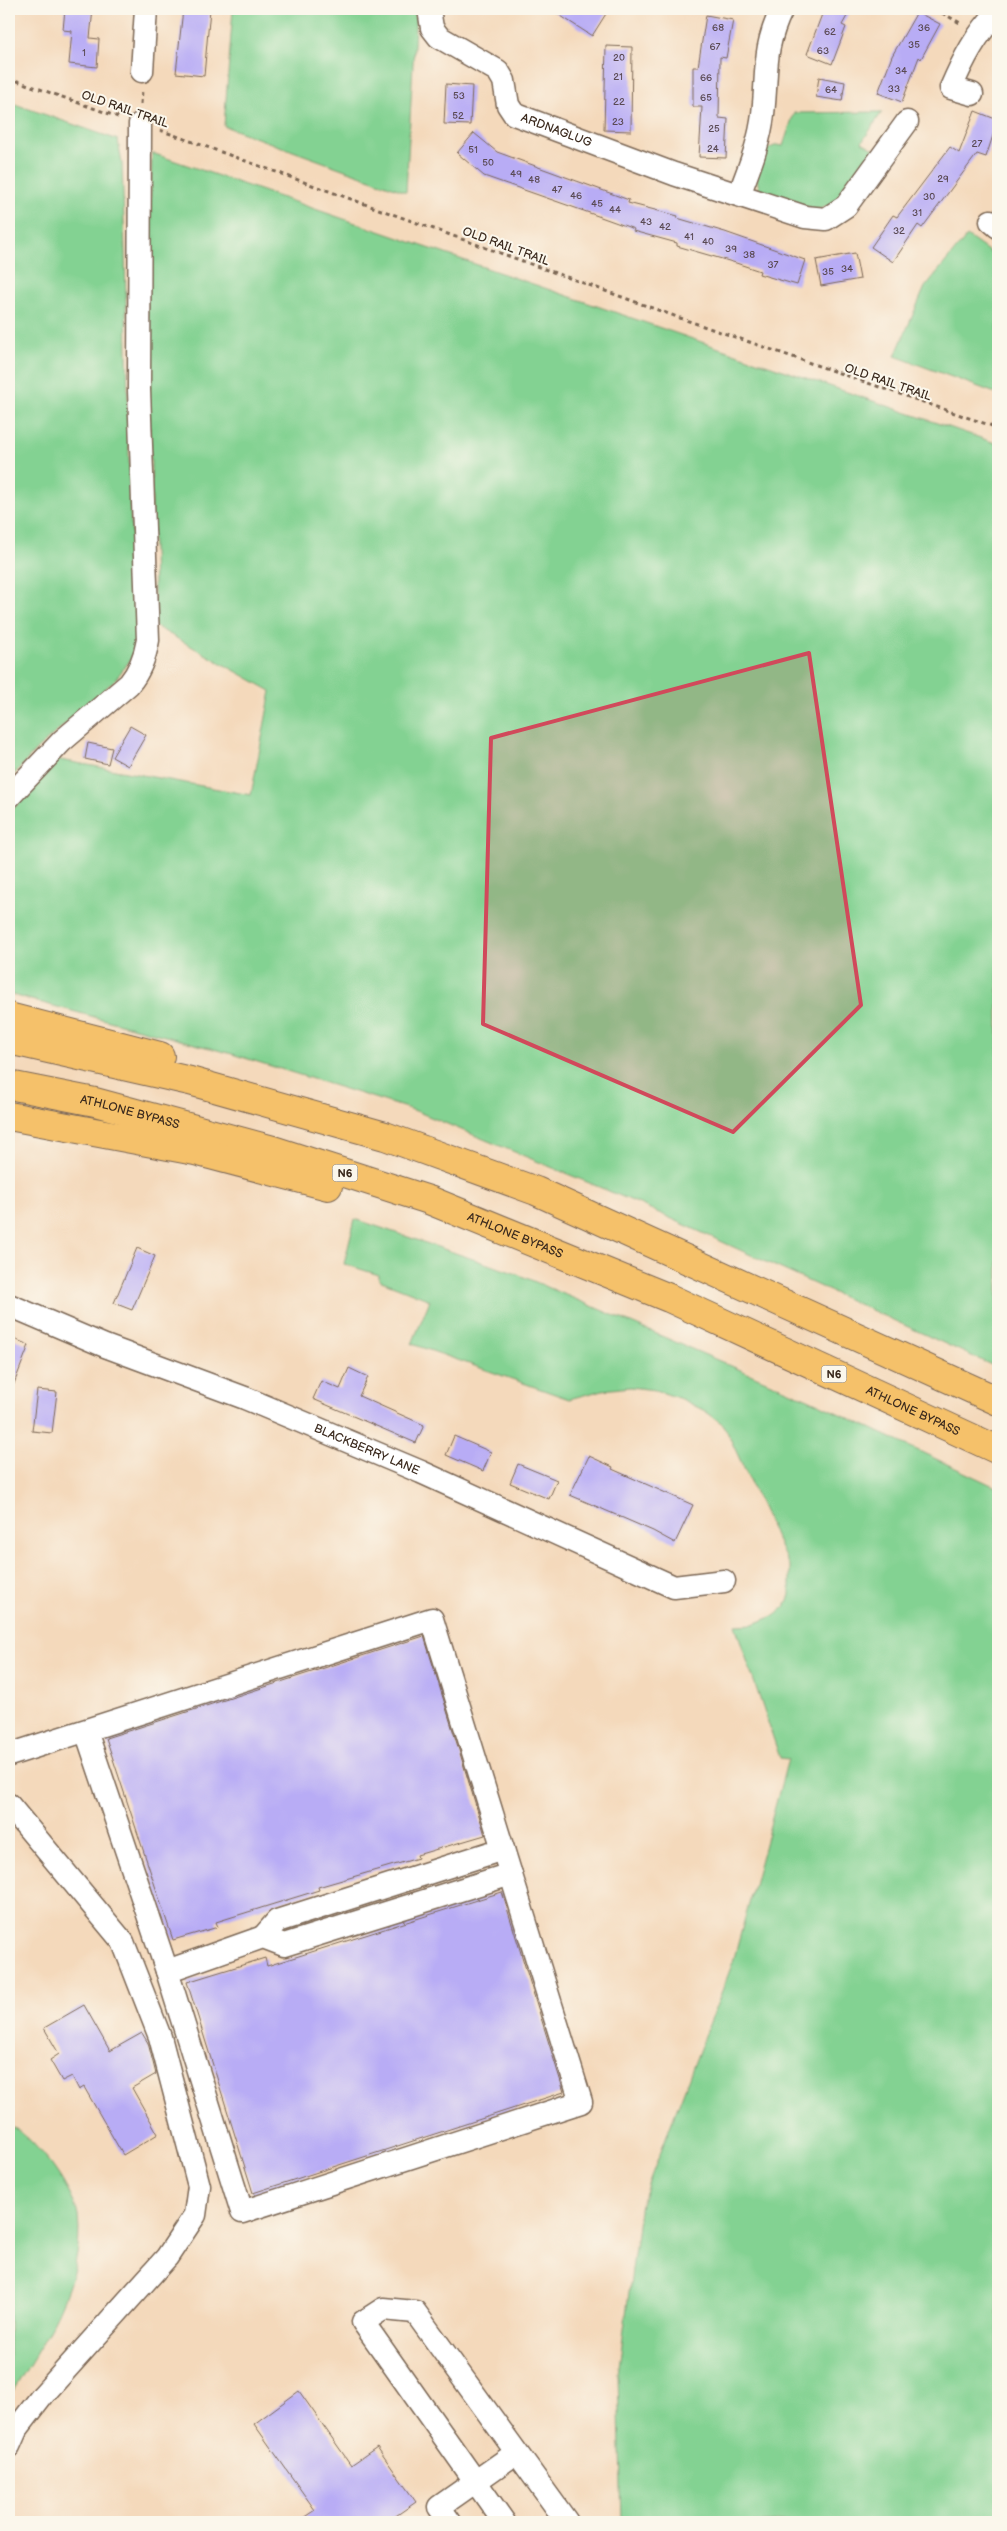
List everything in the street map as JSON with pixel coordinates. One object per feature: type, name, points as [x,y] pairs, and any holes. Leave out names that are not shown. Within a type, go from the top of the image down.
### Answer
[{"type":"highway","points":[[9,1017],[139,1050],[298,1098],[385,1136],[536,1191],[998,1401]]},
{"type":"highway","points":[[9,1040],[190,1081],[385,1136]]},
{"type":"highway","name":"ATHLONE BYPASS","points":[[9,1085],[94,1102],[282,1153],[429,1200],[669,1298],[998,1450]]},
{"type":"highway","name":"N6","points":[[9,1116],[195,1151],[357,1193],[669,1298]]},
{"type":"street","points":[[142,71],[146,9]]},
{"type":"street","name":"ARDNAGLUG","points":[[429,9],[432,28],[439,37],[498,71],[504,81],[508,105],[514,114],[606,149],[806,217],[819,219],[832,216],[846,206],[907,122]]},
{"type":"street","points":[[739,195],[758,141],[763,114],[766,54],[782,9]]},
{"type":"street","points":[[972,94],[952,88],[963,58],[998,12]]},
{"type":"street","points":[[9,797],[62,742],[129,684],[136,675],[145,654],[148,640],[138,380],[140,124]]},
{"type":"street","name":"BLACKBERRY LANE","points":[[9,1305],[106,1346],[245,1398],[422,1472],[674,1586],[724,1581]]},
{"type":"street","points":[[9,1755],[432,1619],[581,2102],[242,2212],[167,1971],[86,1731]]},
{"type":"street","points":[[9,1805],[123,1942],[160,2037],[199,2186],[195,2215],[167,2257],[43,2395],[16,2430],[9,2446]]},
{"type":"street","points":[[167,1971],[263,1937],[276,1921],[503,1850]]},
{"type":"street","points":[[263,1937],[284,1945],[511,1874]]},
{"type":"street","points":[[400,1882],[407,1906]]},
{"type":"street","points":[[504,2522],[363,2322],[383,2309],[415,2312],[567,2522]]},
{"type":"street","points":[[450,2522],[439,2507],[516,2453]]},
{"type":"path","points":[[934,9],[980,34]]},
{"type":"path","points":[[140,124],[142,71]]},
{"type":"path","name":"OLD RAIL TRAIL","points":[[9,78],[698,324],[998,428]]},
{"type":"highlighted area","points":[[809,653],[861,1005],[733,1132],[483,1024],[491,738]]},
{"type":"green space","points":[[233,9],[416,9],[406,192],[224,126]]},
{"type":"green space","points":[[9,102],[118,140],[122,164],[130,507],[138,637],[131,659],[115,680],[37,749],[9,780]]},
{"type":"green space","points":[[882,112],[862,142],[877,151],[834,203],[815,211],[767,195],[759,189],[757,179],[765,150],[777,145],[783,146],[794,113]]},
{"type":"green space","points":[[152,153],[998,444],[998,1368],[635,1202],[416,1111],[232,1054],[9,994],[9,814],[55,759],[251,795],[271,691],[155,626],[147,316]]},
{"type":"green space","points":[[967,236],[998,258],[998,394],[895,356],[925,287]]},
{"type":"green space","points":[[355,1219],[517,1274],[808,1399],[998,1488],[998,2522],[622,2522],[618,2374],[641,2203],[733,1962],[788,1759],[780,1758],[735,1625],[754,1624],[771,1617],[785,1607],[790,1595],[790,1568],[724,1425],[705,1411],[681,1399],[655,1390],[630,1387],[603,1390],[569,1399],[412,1344],[430,1300],[379,1280],[379,1275],[344,1264]]},
{"type":"green space","points":[[9,2125],[22,2133],[31,2142],[50,2163],[62,2181],[77,2210],[79,2240],[68,2288],[58,2311],[47,2334],[9,2397]]},
{"type":"building","points":[[65,9],[93,9],[90,38],[99,39],[97,67],[69,64],[72,31],[63,30]]},
{"type":"building","points":[[183,9],[210,9],[204,76],[176,73]]},
{"type":"building","points":[[550,9],[609,9],[592,36]]},
{"type":"building","points":[[824,9],[851,9],[842,25],[846,27],[832,64],[807,54]]},
{"type":"building","points":[[917,12],[940,24],[921,59],[919,57],[902,102],[878,93],[892,56]]},
{"type":"building","points":[[706,15],[733,20],[726,58],[720,57],[719,118],[728,119],[726,158],[699,157],[702,107],[693,107],[693,67],[698,67]]},
{"type":"building","points":[[606,46],[632,47],[631,131],[604,130]]},
{"type":"building","points":[[819,77],[845,82],[842,101],[816,97]]},
{"type":"building","points":[[446,84],[472,86],[470,125],[444,124]]},
{"type":"building","points":[[975,111],[998,120],[986,157],[977,154],[922,228],[918,225],[893,262],[871,247],[893,215],[897,217],[950,147],[959,153]]},
{"type":"building","points":[[474,133],[497,152],[629,200],[628,203],[678,216],[677,218],[725,232],[805,260],[797,285],[759,274],[760,271],[736,263],[677,246],[677,243],[633,231],[634,229],[484,176],[457,153]]},
{"type":"building","points":[[855,253],[860,279],[821,286],[816,260]]},
{"type":"building","points":[[130,726],[146,735],[128,766],[112,757]]},
{"type":"building","points":[[88,743],[112,748],[108,764],[85,759]]},
{"type":"building","points":[[137,1248],[155,1256],[132,1310],[114,1303]]},
{"type":"building","points":[[9,1337],[29,1345],[10,1394],[9,1394]]},
{"type":"building","points":[[349,1368],[368,1377],[359,1396],[424,1425],[416,1443],[313,1399],[321,1381],[340,1389]]},
{"type":"building","points":[[37,1390],[57,1392],[52,1433],[32,1431]]},
{"type":"building","points":[[454,1436],[491,1452],[483,1471],[446,1455]]},
{"type":"building","points":[[589,1456],[613,1467],[612,1469],[693,1505],[675,1543],[653,1531],[570,1495]]},
{"type":"building","points":[[518,1464],[557,1480],[549,1499],[510,1483]]},
{"type":"building","points":[[424,1636],[485,1835],[417,1855],[418,1858],[318,1887],[319,1890],[216,1922],[218,1927],[173,1940],[106,1738]]},
{"type":"building","points":[[502,1892],[564,2092],[253,2193],[187,1982],[265,1958],[267,1966]]},
{"type":"building","points":[[84,2005],[110,2051],[142,2033],[148,2043],[156,2074],[132,2088],[158,2134],[123,2155],[84,2087],[79,2090],[72,2076],[62,2081],[50,2060],[59,2054],[44,2028]]},
{"type":"building","points":[[299,2391],[351,2465],[377,2447],[416,2502],[387,2522],[297,2522],[315,2510],[254,2424]]}]
